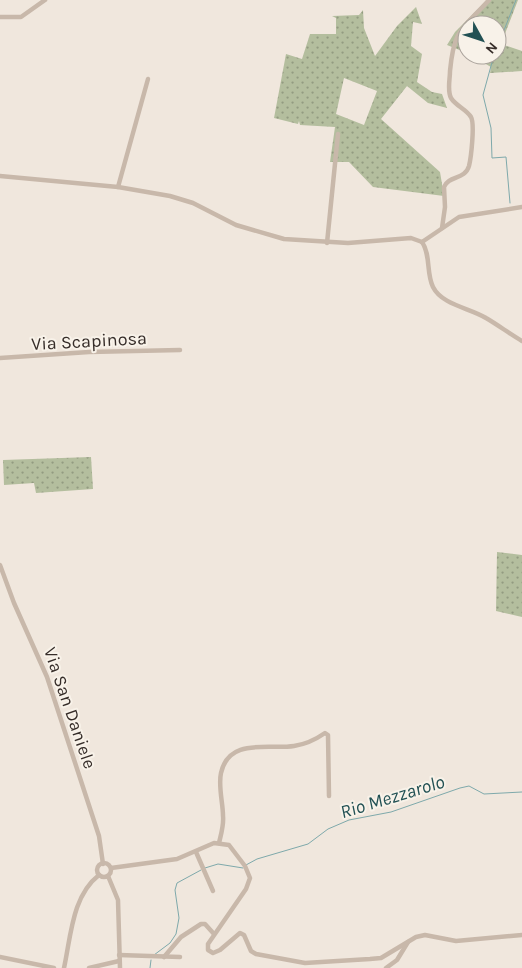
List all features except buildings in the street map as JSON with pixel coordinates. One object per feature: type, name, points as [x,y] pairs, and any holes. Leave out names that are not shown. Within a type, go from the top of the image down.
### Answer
[{"type":"street","points":[[0,17],[21,17],[46,0]]},
{"type":"street","points":[[442,228],[445,207],[444,187],[448,180],[462,176],[468,170],[473,124],[470,116],[455,103],[449,94],[452,48],[462,27],[489,0]]},
{"type":"street","points":[[118,187],[148,79]]},
{"type":"street","points":[[327,243],[338,134]]},
{"type":"street","points":[[0,176],[118,187],[185,200],[220,218],[266,235],[327,243],[348,244],[404,238],[422,242],[459,217],[522,207]]},
{"type":"street","points":[[422,242],[427,252],[432,284],[436,291],[455,304],[486,318],[522,341]]},
{"type":"street","name":"Via Scapinosa","points":[[0,358],[89,352],[180,350]]},
{"type":"street","name":"Via San Daniele","points":[[0,565],[14,603],[47,677],[99,836],[103,864]]},
{"type":"street","points":[[220,843],[223,819],[220,774],[226,761],[234,753],[246,747],[292,747],[307,744],[325,733],[328,735],[330,796]]},
{"type":"street","points":[[99,875],[98,867],[103,864],[111,868],[164,862],[220,843],[229,845],[245,866],[250,878],[238,901],[208,944],[208,950],[213,953],[220,950],[240,934],[244,935],[251,951],[256,954],[305,963],[381,958],[409,941],[425,935],[456,941],[522,936]]},
{"type":"street","points":[[196,852],[213,891]]},
{"type":"street","points":[[111,868],[108,876],[118,900],[120,968]]},
{"type":"street","points":[[99,875],[108,876]]},
{"type":"street","points":[[64,968],[77,907],[86,888],[99,875]]},
{"type":"street","points":[[164,957],[182,937],[201,924],[205,924],[214,934]]},
{"type":"street","points":[[386,968],[397,960],[409,941]]},
{"type":"street","points":[[0,957],[54,968]]},
{"type":"street","points":[[88,968],[119,958],[180,957]]},
{"type":"green space","points":[[487,0],[518,0],[507,28],[507,15],[472,15]]},
{"type":"green space","points":[[416,7],[422,24],[413,22],[411,46],[422,54],[417,82],[432,92],[442,94],[447,108],[428,103],[407,86],[381,119],[440,172],[444,196],[373,187],[349,162],[330,162],[335,127],[300,125],[299,121],[298,124],[274,118],[286,54],[302,59],[310,34],[336,34],[336,18],[332,16],[359,15],[363,10],[364,28],[375,56],[397,26]],"holes":[[[344,78],[377,91],[364,125],[336,114]]]},
{"type":"green space","points":[[457,30],[457,49],[447,45]]},
{"type":"green space","points":[[507,46],[522,51],[522,71],[490,73],[491,67],[488,65],[507,65]]},
{"type":"green space","points":[[91,457],[93,489],[36,493],[34,483],[4,485],[3,460]]},
{"type":"green space","points":[[497,552],[522,555],[522,617],[496,611]]},
{"type":"waterway","points":[[507,23],[516,0]]},
{"type":"waterway","points":[[491,65],[483,95],[491,128],[492,158],[506,157],[510,203]]},
{"type":"waterway","name":"Rio Mezzarolo","points":[[246,865],[257,859],[308,844],[328,829],[349,820],[391,812],[460,788],[469,786],[484,794],[522,792]]},
{"type":"waterway","name":"Rio Mezzarolo","points":[[205,868],[218,864],[243,868]]},
{"type":"waterway","name":"Rio Mezzarolo","points":[[154,955],[170,943],[176,934],[179,918],[175,890],[177,883],[201,870]]},
{"type":"waterway","name":"Rio Mezzarolo","points":[[150,968],[151,960]]}]
